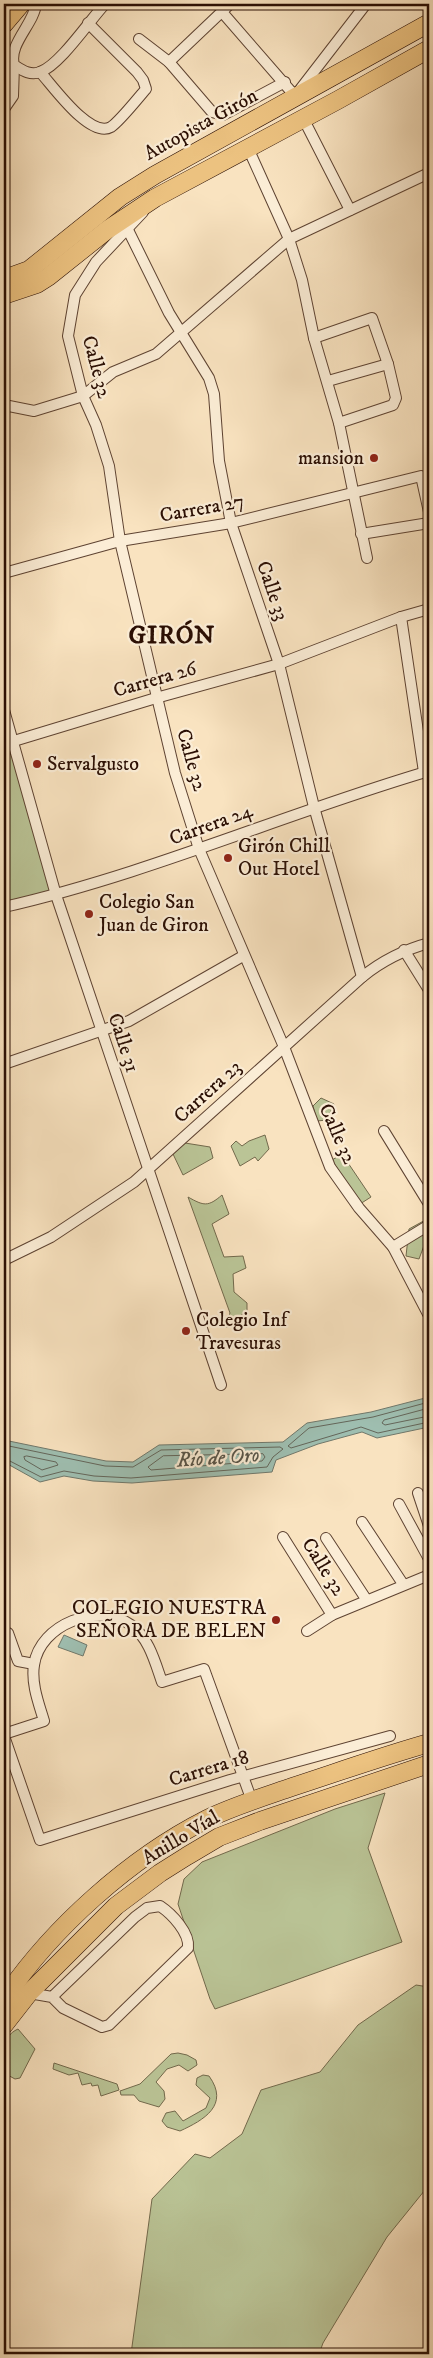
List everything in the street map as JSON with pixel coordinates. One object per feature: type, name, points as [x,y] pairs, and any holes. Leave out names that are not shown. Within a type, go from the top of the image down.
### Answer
[{"type":"highway","points":[[4,24],[21,4]]},
{"type":"highway","name":"Autopista Girón","points":[[4,279],[29,270],[120,197],[290,89],[429,23]]},
{"type":"highway","name":"Autopista Girón","points":[[4,295],[37,284],[48,277],[107,230],[155,198],[429,49]]},
{"type":"highway","name":"Anillo Víal","points":[[4,1999],[40,1954],[98,1896],[144,1858],[200,1823],[252,1801],[429,1743]]},
{"type":"highway","name":"Anillo Víal","points":[[4,2025],[28,1993],[116,1906],[160,1873],[203,1846],[260,1821],[429,1764]]},
{"type":"street","points":[[4,109],[13,96],[13,53],[35,12],[36,4]]},
{"type":"street","points":[[14,65],[26,72],[40,72],[58,60],[105,4]]},
{"type":"street","points":[[169,62],[230,4]]},
{"type":"street","points":[[139,39],[169,62],[212,112],[224,115],[290,89],[366,4]]},
{"type":"street","points":[[222,12],[290,89]]},
{"type":"street","points":[[40,72],[71,108],[90,125],[99,129],[111,127],[117,121],[146,89],[143,80],[137,72],[88,23]]},
{"type":"street","points":[[303,118],[350,210]]},
{"type":"street","points":[[248,148],[289,239],[302,280],[314,338],[339,423],[367,558]]},
{"type":"street","points":[[4,406],[34,411],[83,396],[113,372],[156,354],[289,239],[429,172]]},
{"type":"street","name":"Calle 32","points":[[155,198],[128,230],[96,262],[75,295],[68,336],[83,396],[96,425],[109,466],[120,541],[156,698],[175,773],[199,849],[243,956],[284,1047],[330,1167],[349,1196],[393,1246],[428,1314]]},
{"type":"street","name":"Calle 33","points":[[128,230],[169,313],[209,378],[214,394],[219,461],[231,523],[279,664],[314,807],[362,977]]},
{"type":"street","points":[[314,338],[372,318],[388,364],[396,398],[393,405],[339,423]]},
{"type":"street","points":[[328,381],[388,364]]},
{"type":"street","name":"Carrera 27","points":[[4,573],[120,541],[231,523],[421,476],[427,492]]},
{"type":"street","points":[[427,492],[429,512]]},
{"type":"street","points":[[361,534],[429,524]]},
{"type":"street","name":"Carrera 26","points":[[8,743],[156,698],[279,664],[401,617],[429,609]]},
{"type":"street","points":[[401,617],[426,772]]},
{"type":"street","name":"Calle 31","points":[[4,710],[8,743],[56,895],[221,1385]]},
{"type":"street","name":"Carrera 24","points":[[4,907],[56,895],[199,849],[314,807],[426,772]]},
{"type":"street","name":"Carrera 23","points":[[4,1260],[50,1237],[111,1198],[148,1171],[362,977],[389,957],[404,950],[429,943]]},
{"type":"street","points":[[404,950],[429,990]]},
{"type":"street","points":[[4,1064],[129,1021],[164,1003],[243,956]]},
{"type":"street","points":[[384,1131],[429,1204]]},
{"type":"street","points":[[393,1246],[429,1225]]},
{"type":"street","points":[[418,1494],[429,1526]]},
{"type":"street","points":[[399,1504],[429,1559]]},
{"type":"street","points":[[362,1522],[403,1584]]},
{"type":"street","name":"Calle 32","points":[[283,1537],[332,1615]]},
{"type":"street","points":[[326,1538],[366,1600]]},
{"type":"street","points":[[307,1631],[332,1615],[403,1584],[429,1575]]},
{"type":"street","points":[[4,1735],[44,1721],[37,1696],[34,1664],[42,1645],[61,1627],[72,1620],[87,1616],[104,1616],[131,1625],[144,1638],[162,1682],[204,1669],[252,1801]]},
{"type":"street","points":[[4,1635],[8,1633],[18,1661],[34,1664]]},
{"type":"street","name":"Carrera 18","points":[[4,1735],[40,1840],[242,1776],[390,1736]]},
{"type":"street","points":[[28,1993],[52,1997],[63,2008],[102,2027],[109,2025],[188,1948],[189,1941],[171,1912],[160,1906],[147,1908],[135,1917],[52,1997]]},
{"type":"green space","points":[[13,754],[52,892],[4,903],[4,756]]},
{"type":"green space","points":[[321,1098],[334,1104],[327,1120],[317,1121],[313,1106]]},
{"type":"green space","points":[[265,1135],[269,1149],[258,1161],[255,1157],[240,1166],[231,1146],[236,1141],[242,1146]]},
{"type":"green space","points":[[185,1143],[210,1147],[213,1158],[183,1175],[173,1154]]},
{"type":"green space","points":[[342,1154],[371,1197],[360,1204],[332,1160]]},
{"type":"green space","points":[[222,1195],[229,1214],[212,1224],[224,1257],[243,1256],[246,1268],[233,1274],[234,1292],[247,1303],[247,1312],[241,1315],[241,1327],[225,1327],[230,1313],[188,1197],[206,1204],[213,1202]]},
{"type":"green space","points":[[429,1218],[429,1232],[419,1259],[406,1256],[409,1229]]},
{"type":"green space","points":[[385,1793],[368,1848],[402,1942],[215,2009],[178,1904],[184,1879],[202,1862],[335,1809]]},
{"type":"green space","points":[[416,1985],[429,1987],[429,2185],[387,2237],[323,2343],[319,2354],[131,2354],[152,2199],[195,2154],[210,2158],[242,2134],[261,2090],[320,2072],[358,2025]]},
{"type":"green space","points":[[18,2029],[35,2049],[20,2078],[15,2079],[4,2073],[4,2048],[8,2037]]},
{"type":"green space","points":[[178,2053],[196,2060],[197,2065],[188,2071],[179,2065],[167,2069],[156,2082],[164,2091],[165,2099],[159,2107],[139,2101],[134,2095],[121,2095],[120,2091],[140,2084],[171,2054]]},
{"type":"green space","points":[[54,2063],[117,2084],[119,2090],[101,2096],[98,2085],[92,2086],[91,2083],[82,2085],[78,2073],[69,2075],[53,2069]]},
{"type":"green space","points":[[203,2075],[209,2076],[215,2086],[217,2095],[211,2110],[198,2122],[180,2131],[167,2127],[162,2121],[166,2113],[175,2111],[183,2121],[206,2108],[210,2098],[196,2085],[197,2078]]},
{"type":"water","name":"Río de Oro","points":[[429,1397],[429,1427],[377,1438],[362,1432],[318,1444],[276,1460],[272,1472],[132,1483],[93,1481],[64,1476],[40,1482],[4,1462],[4,1440],[106,1461],[133,1462],[159,1445],[283,1442],[307,1423],[371,1412]]},
{"type":"water","points":[[64,1635],[87,1645],[83,1656],[58,1647]]},
{"type":"place","name":"mansion","points":[[374,458]]},
{"type":"place","name":"Servalgusto","points":[[37,764]]},
{"type":"place","name":"Girón Chill Out Hotel","points":[[228,858]]},
{"type":"place","name":"Colegio San Juan de Giron","points":[[89,914]]},
{"type":"place","name":"Colegio Inf Travesuras","points":[[186,1331]]},
{"type":"place","name":"COLEGIO NUESTRA SEÑORA DE BELEN","points":[[276,1620]]},
{"type":"district","name":"GIRÓN","points":[[172,635]]}]
